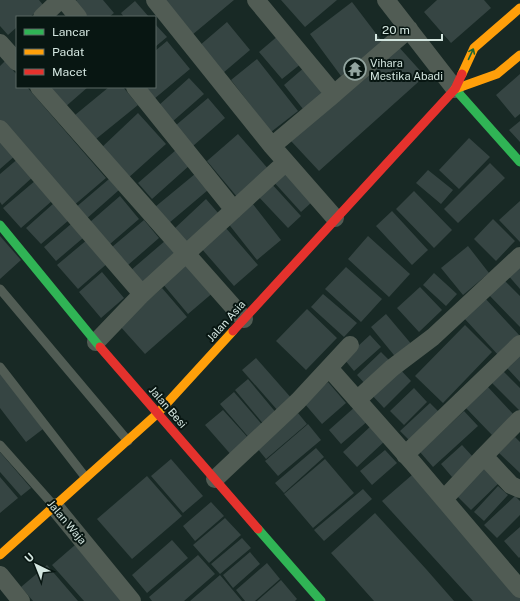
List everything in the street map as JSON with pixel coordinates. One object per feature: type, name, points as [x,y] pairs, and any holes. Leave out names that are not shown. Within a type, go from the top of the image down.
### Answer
[{"type":"main road","name":"Jalan Asia","points":[[0,555],[87,479],[158,414],[335,218],[456,90],[474,48],[520,8]]},
{"type":"main road","name":"Jalan Asia","points":[[456,90],[497,74],[520,55]]},
{"type":"main road","points":[[456,90],[520,162]]},
{"type":"main road","name":"Jalan Besi","points":[[0,225],[96,342],[321,601]]},
{"type":"street","points":[[43,16],[60,0]]},
{"type":"street","points":[[64,0],[77,16]]},
{"type":"street","points":[[155,0],[272,146],[335,218]]},
{"type":"street","points":[[256,0],[334,94]]},
{"type":"street","points":[[386,0],[456,90]]},
{"type":"street","points":[[272,146],[410,29]]},
{"type":"street","points":[[40,88],[244,319]]},
{"type":"street","points":[[136,88],[234,210]]},
{"type":"street","points":[[0,128],[142,294]]},
{"type":"street","points":[[96,342],[142,294],[286,162]]},
{"type":"street","points":[[357,400],[392,368],[433,336],[520,256]]},
{"type":"street","points":[[405,454],[520,344]]},
{"type":"street","points":[[215,479],[298,401],[350,345]]},
{"type":"street","points":[[329,368],[444,499],[520,590]]},
{"type":"street","points":[[444,499],[520,419]]},
{"type":"street","points":[[484,456],[511,485],[520,489]]},
{"type":"street","name":"Jalan Waja","points":[[55,507],[132,601]]},
{"type":"street","points":[[0,574],[22,601]]},
{"type":"lane","points":[[0,289],[128,441]]},
{"type":"lane","points":[[0,367],[87,479]]},
{"type":"lane","name":"Jalan Waja","points":[[0,444],[55,507]]},
{"type":"building","points":[[0,0],[39,0],[44,6],[31,16],[16,16],[16,28],[8,35],[0,26]]},
{"type":"building","points":[[77,0],[103,0],[114,13],[110,16],[82,16],[72,4]]},
{"type":"building","points":[[163,0],[234,0],[192,35]]},
{"type":"building","points":[[281,0],[337,0],[305,27]]},
{"type":"building","points":[[437,0],[484,0],[491,8],[451,43],[424,12]]},
{"type":"building","points":[[135,1],[148,16],[123,16],[121,13]]},
{"type":"building","points":[[352,2],[384,44],[341,76],[310,34]]},
{"type":"building","points":[[227,22],[250,50],[223,73],[199,46]]},
{"type":"building","points":[[156,25],[167,37],[156,46]]},
{"type":"building","points":[[279,35],[302,63],[282,79],[259,52]]},
{"type":"building","points":[[167,41],[190,69],[154,99],[144,88],[156,88],[156,50]]},
{"type":"building","points":[[397,45],[425,76],[319,171],[291,141]]},
{"type":"building","points":[[257,59],[298,111],[271,132],[231,80]]},
{"type":"building","points":[[5,61],[16,74],[16,88],[28,88],[106,178],[72,207],[0,124],[0,66]]},
{"type":"building","points":[[306,66],[326,91],[303,109],[284,85]]},
{"type":"building","points":[[520,74],[520,114],[515,118],[496,95]]},
{"type":"building","points":[[189,78],[204,94],[172,122],[158,106]]},
{"type":"building","points":[[49,88],[87,88],[64,108]]},
{"type":"building","points":[[108,88],[124,88],[138,105],[96,139],[75,115]]},
{"type":"building","points":[[208,98],[225,118],[193,146],[175,126]]},
{"type":"building","points":[[138,113],[166,144],[127,179],[100,149]]},
{"type":"building","points":[[520,121],[520,142],[509,130]]},
{"type":"building","points":[[238,134],[270,171],[238,198],[207,161]]},
{"type":"building","points":[[0,137],[16,155],[0,169]]},
{"type":"building","points":[[469,138],[490,157],[459,189],[439,170]]},
{"type":"building","points":[[176,150],[190,165],[152,199],[138,183]]},
{"type":"building","points":[[20,157],[35,175],[2,205],[0,202],[0,174]]},
{"type":"building","points":[[490,163],[505,178],[458,223],[444,209]]},
{"type":"building","points":[[283,170],[312,202],[301,212],[272,180]]},
{"type":"building","points":[[428,170],[453,190],[441,204],[416,183]]},
{"type":"building","points":[[195,174],[208,190],[169,223],[155,207]]},
{"type":"building","points":[[109,179],[119,190],[85,220],[75,208]]},
{"type":"building","points":[[36,180],[53,200],[21,228],[3,208]]},
{"type":"building","points":[[270,182],[301,216],[288,228],[256,194]]},
{"type":"building","points":[[414,191],[452,230],[434,248],[396,209]]},
{"type":"building","points":[[120,196],[139,219],[110,244],[90,222]]},
{"type":"building","points":[[206,199],[219,214],[186,243],[174,229]]},
{"type":"building","points":[[520,201],[520,242],[499,220]]},
{"type":"building","points":[[54,203],[69,220],[41,244],[26,228]]},
{"type":"building","points":[[252,203],[281,240],[257,260],[227,222]]},
{"type":"building","points":[[392,211],[428,250],[412,265],[376,226]]},
{"type":"building","points":[[493,219],[515,241],[496,261],[474,239]]},
{"type":"building","points":[[144,220],[159,238],[128,265],[112,247]]},
{"type":"building","points":[[71,224],[83,238],[56,261],[44,247]]},
{"type":"building","points":[[225,227],[258,265],[234,286],[201,248]]},
{"type":"building","points":[[0,236],[21,260],[0,279]]},
{"type":"building","points":[[368,236],[410,274],[389,297],[348,259]]},
{"type":"building","points":[[88,239],[109,262],[78,289],[57,265]]},
{"type":"building","points":[[166,240],[179,256],[144,286],[130,271]]},
{"type":"building","points":[[468,246],[489,273],[463,295],[441,268]]},
{"type":"building","points":[[188,260],[215,291],[188,314],[162,283]]},
{"type":"building","points":[[520,262],[520,289],[506,273]]},
{"type":"building","points":[[346,267],[382,299],[361,322],[325,289]]},
{"type":"building","points":[[102,272],[124,298],[101,318],[79,292]]},
{"type":"building","points":[[434,273],[457,294],[446,306],[423,285]]},
{"type":"building","points":[[503,279],[520,296],[520,327],[488,294]]},
{"type":"building","points":[[420,287],[442,310],[419,332],[397,308]]},
{"type":"building","points":[[162,288],[187,317],[145,354],[119,325]]},
{"type":"building","points":[[323,294],[357,323],[344,337],[311,307]]},
{"type":"building","points":[[484,297],[520,336],[500,357],[463,317]]},
{"type":"building","points":[[307,309],[337,338],[306,370],[276,341]]},
{"type":"building","points":[[386,314],[413,346],[398,360],[371,327]]},
{"type":"building","points":[[465,325],[492,352],[443,403],[415,376]]},
{"type":"building","points":[[370,335],[381,347],[354,371],[344,359]]},
{"type":"building","points":[[381,352],[392,363],[368,387],[357,375]]},
{"type":"building","points":[[520,355],[520,382],[507,368]]},
{"type":"building","points":[[256,358],[293,400],[279,412],[242,370]]},
{"type":"building","points":[[397,366],[411,381],[384,408],[370,393]]},
{"type":"building","points":[[502,370],[520,388],[520,411],[491,382]]},
{"type":"building","points":[[0,373],[43,429],[26,442],[0,408]]},
{"type":"building","points":[[248,379],[278,415],[265,426],[235,390]]},
{"type":"building","points":[[328,382],[346,403],[322,424],[304,403]]},
{"type":"building","points":[[487,386],[514,415],[492,435],[465,407]]},
{"type":"building","points":[[414,388],[427,402],[404,425],[390,411]]},
{"type":"building","points":[[234,392],[265,428],[251,440],[220,404]]},
{"type":"building","points":[[430,403],[441,414],[411,442],[400,431]]},
{"type":"building","points":[[356,406],[369,420],[341,444],[329,430]]},
{"type":"building","points":[[223,410],[251,441],[233,457],[205,425]]},
{"type":"building","points":[[464,411],[478,426],[433,467],[420,452]]},
{"type":"building","points":[[298,413],[307,424],[266,459],[257,448]]},
{"type":"building","points":[[308,424],[321,440],[278,476],[265,461]]},
{"type":"building","points":[[372,425],[386,440],[357,467],[343,452]]},
{"type":"building","points":[[515,437],[520,442],[520,473],[499,453]]},
{"type":"building","points":[[462,445],[474,458],[452,477],[441,464]]},
{"type":"building","points":[[316,448],[324,457],[284,493],[275,483]]},
{"type":"building","points":[[385,450],[397,463],[372,485],[360,471]]},
{"type":"building","points":[[0,452],[31,488],[21,496],[0,472]]},
{"type":"building","points":[[171,459],[203,496],[183,513],[151,476]]},
{"type":"building","points":[[325,459],[354,493],[313,528],[284,494]]},
{"type":"building","points":[[486,464],[502,480],[471,510],[455,494]]},
{"type":"building","points":[[412,475],[520,594],[520,601],[473,601],[382,501]]},
{"type":"building","points":[[147,476],[182,516],[132,559],[97,519]]},
{"type":"building","points":[[0,477],[18,498],[0,513]]},
{"type":"building","points":[[498,486],[508,495],[484,521],[474,512]]},
{"type":"building","points":[[363,489],[372,499],[324,541],[314,530]]},
{"type":"building","points":[[515,496],[520,501],[520,515],[497,538],[484,525]]},
{"type":"building","points":[[211,502],[224,516],[195,541],[183,526]]},
{"type":"building","points":[[375,513],[454,601],[374,601],[331,553]]},
{"type":"building","points":[[225,518],[241,535],[209,563],[193,545]]},
{"type":"building","points":[[520,527],[520,557],[519,558],[504,541]]},
{"type":"building","points":[[242,538],[251,548],[220,574],[211,564]]},
{"type":"building","points":[[172,540],[188,558],[147,593],[132,575]]},
{"type":"building","points":[[75,545],[123,601],[84,601],[52,565]]},
{"type":"building","points":[[250,552],[260,564],[233,588],[223,575]]},
{"type":"building","points":[[198,555],[215,574],[184,601],[152,601],[149,597]]},
{"type":"building","points":[[267,563],[280,579],[255,601],[245,601],[236,590]]},
{"type":"building","points":[[47,565],[78,601],[33,601],[21,587]]},
{"type":"building","points":[[220,575],[242,601],[190,601]]},
{"type":"building","points":[[281,580],[297,599],[295,601],[257,601]]},
{"type":"traffic: fast","points":[[455,89],[520,162]]},
{"type":"traffic: fast","points":[[0,225],[100,347]]},
{"type":"traffic: fast","points":[[258,529],[321,601]]},
{"type":"traffic: slow","points":[[462,74],[474,48],[520,8]]},
{"type":"traffic: slow","points":[[455,89],[497,74],[520,55]]},
{"type":"traffic: slow","points":[[0,555],[158,413],[233,331]]},
{"type":"traffic: jam","points":[[233,331],[455,89],[462,74]]},
{"type":"traffic: jam","points":[[100,347],[258,529]]},
{"type":"place","name":"Vihara Mestika Abadi","points":[[355,69]]}]
